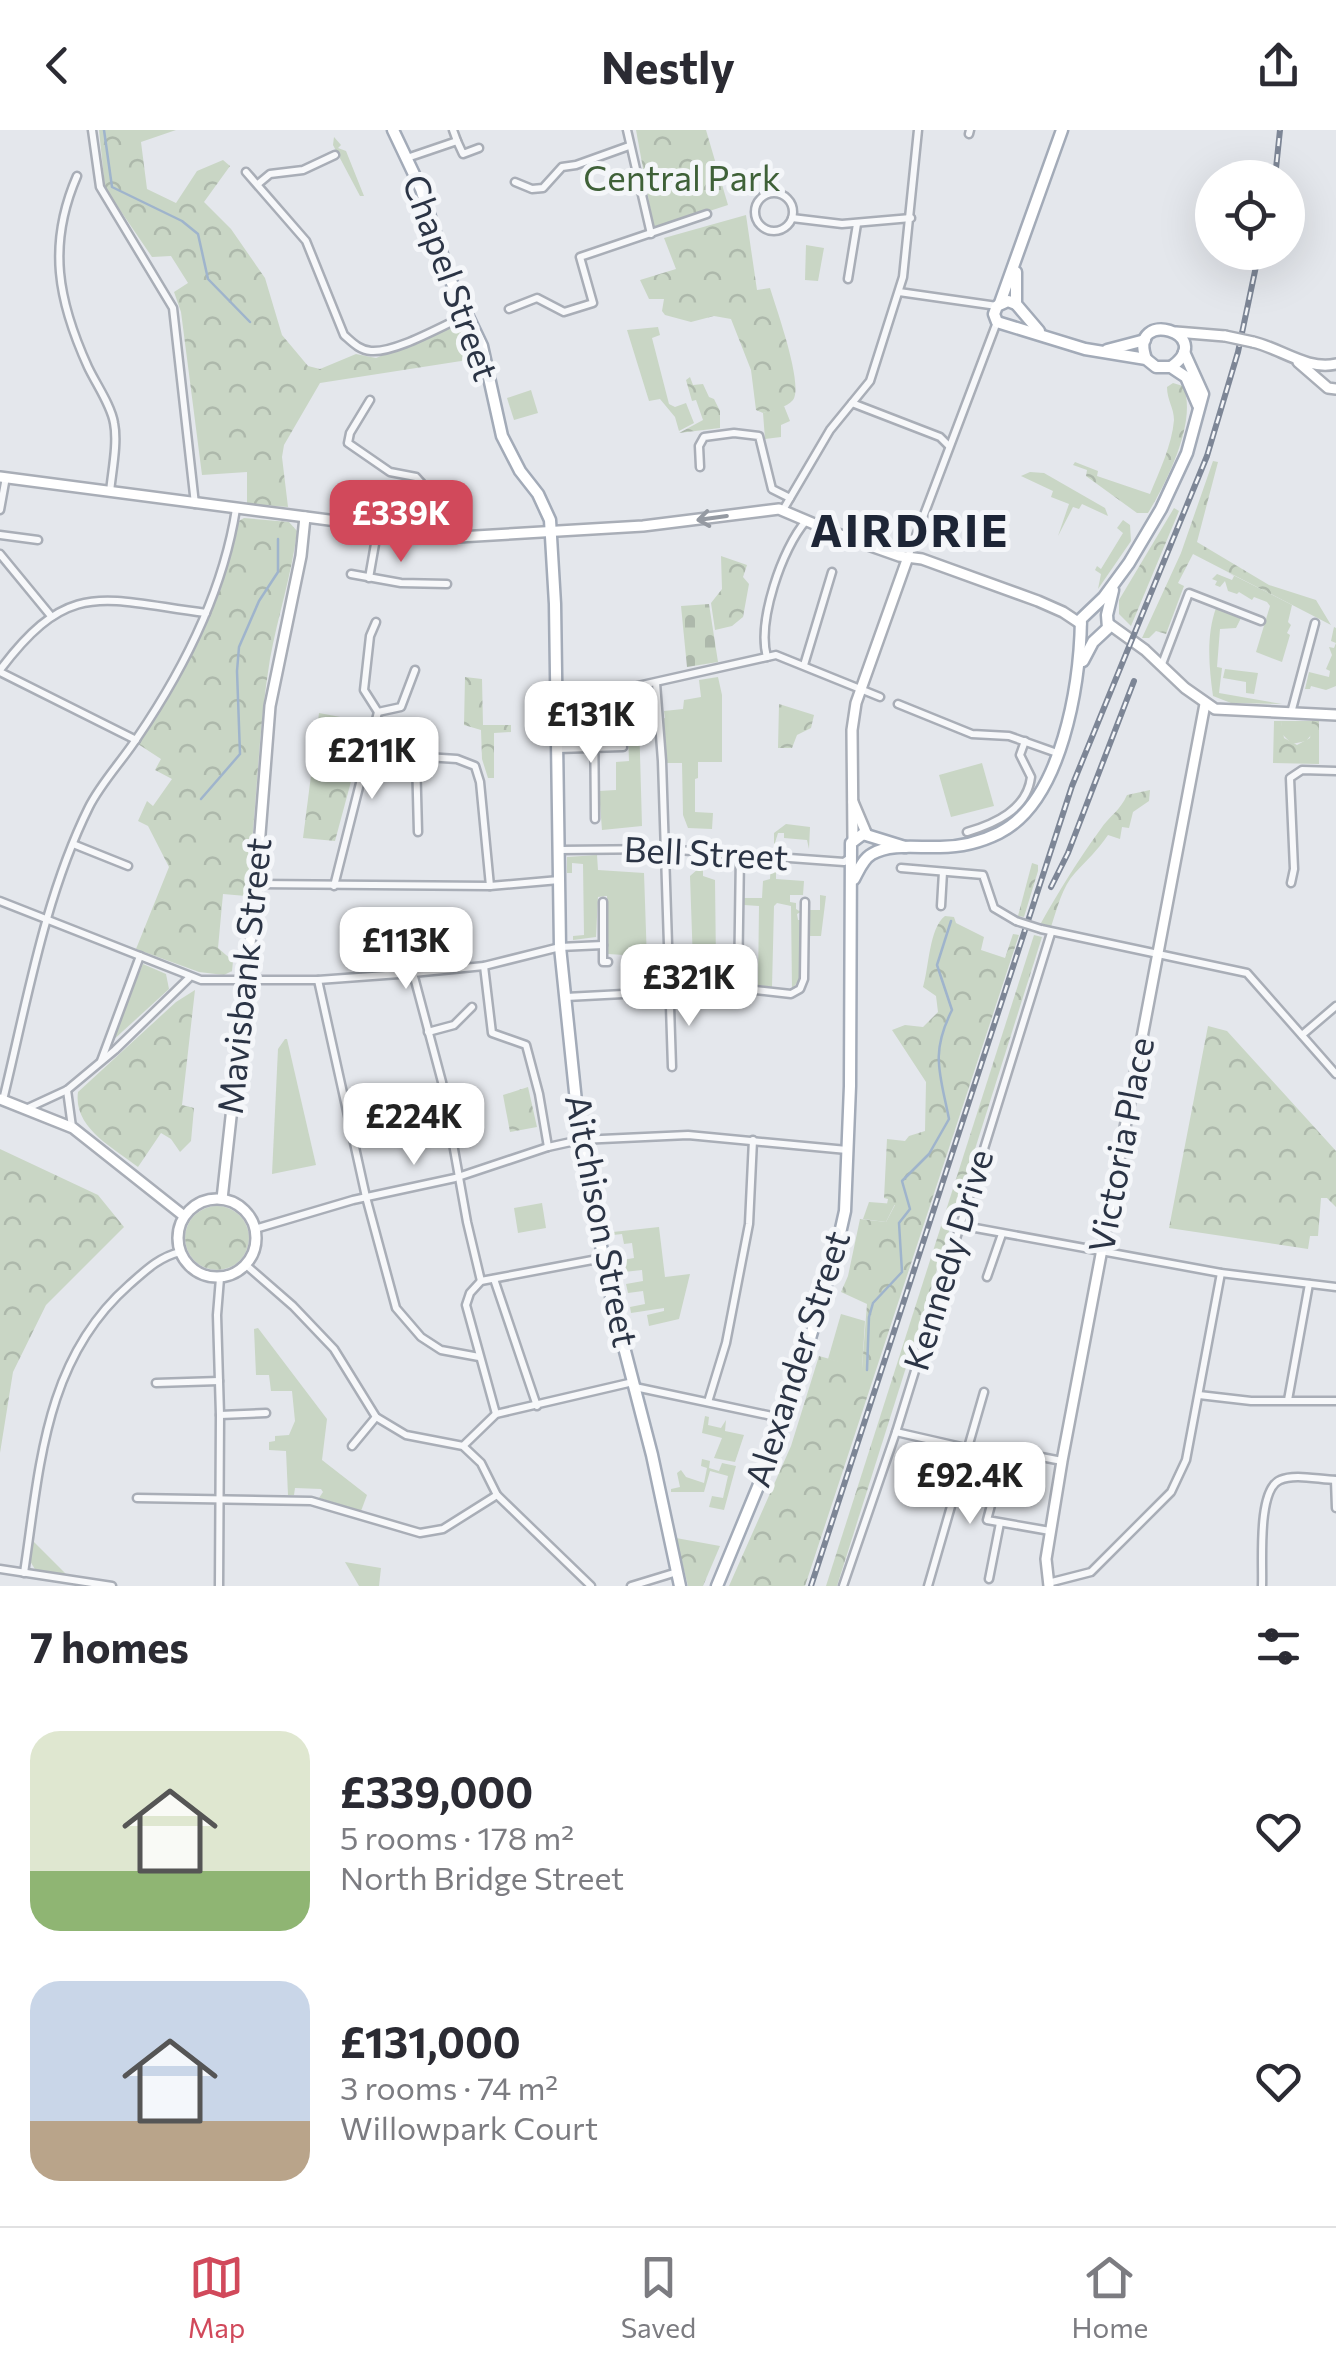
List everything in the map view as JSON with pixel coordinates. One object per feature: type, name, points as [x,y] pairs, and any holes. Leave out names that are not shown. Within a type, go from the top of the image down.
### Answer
[{"type":"main road","name":"Chapel Street","points":[[393,130],[427,205],[450,279],[482,346],[502,436],[514,462],[547,511],[552,534]]},
{"type":"main road","points":[[1062,130],[997,312],[1004,326],[1171,368],[1186,377],[1196,394],[1199,410]]},
{"type":"main road","points":[[1012,326],[1018,320],[1017,261]]},
{"type":"main road","points":[[997,312],[1008,301],[1045,336]]},
{"type":"main road","points":[[868,836],[852,849],[857,856],[904,847],[959,846],[1007,828],[1039,796],[1057,753],[1078,671],[1081,627],[1088,611],[1117,582],[1174,486],[1191,441],[1202,387],[1176,332],[1156,330],[1145,340],[1118,349],[1085,349]]},
{"type":"main road","points":[[1145,340],[1142,350],[1146,360]]},
{"type":"main road","points":[[1171,368],[1184,350]]},
{"type":"main road","name":"Aitchison Street","points":[[552,534],[560,946],[580,1140],[603,1258],[680,1586]]},
{"type":"main road","points":[[1078,671],[1108,620],[1117,582]]},
{"type":"main road","points":[[1088,611],[1100,610],[1108,620]]},
{"type":"main road","points":[[1081,627],[1088,636],[1100,637]]},
{"type":"main road","points":[[868,836],[904,847]]},
{"type":"main road","points":[[868,836],[875,847],[870,855]]},
{"type":"main road","name":"Alexander Street","points":[[717,1586],[786,1419],[845,1211],[852,849]]},
{"type":"main road","name":"Alexander Street","points":[[852,884],[870,855]]},
{"type":"street","points":[[92,130],[100,187],[173,308],[195,504]]},
{"type":"street","points":[[453,130],[463,154],[479,148]]},
{"type":"street","points":[[628,130],[650,234]]},
{"type":"street","points":[[782,510],[830,430],[870,381],[899,292],[911,218],[918,130]]},
{"type":"street","points":[[406,158],[457,141]]},
{"type":"street","points":[[514,182],[532,190],[543,188],[562,167],[630,146]]},
{"type":"street","points":[[258,184],[270,174],[303,170],[335,155]]},
{"type":"street","points":[[246,172],[306,241],[344,335],[354,344],[370,351],[391,348],[467,315]]},
{"type":"street","points":[[77,176],[64,207],[58,275],[63,303],[77,340],[114,423],[110,492]]},
{"type":"street","points":[[778,194],[791,205],[792,218],[785,228],[767,230],[758,222],[755,210],[766,196],[778,194]]},
{"type":"street","points":[[509,308],[537,298],[564,312],[593,303],[580,257],[707,214]]},
{"type":"street","points":[[792,218],[857,224],[911,218]]},
{"type":"street","points":[[848,279],[857,224]]},
{"type":"street","points":[[852,849],[852,722],[860,690],[997,312],[899,292]]},
{"type":"street","points":[[1176,332],[1225,336],[1332,365],[1322,380]]},
{"type":"street","points":[[1184,350],[1208,333]]},
{"type":"street","points":[[1288,354],[1328,388],[1336,389]]},
{"type":"street","points":[[370,400],[348,443],[390,472],[416,477],[432,510],[429,534]]},
{"type":"street","points":[[852,403],[940,437],[950,447]]},
{"type":"street","points":[[700,467],[698,446],[704,436],[760,436],[769,482],[776,492],[790,498]]},
{"type":"street","points":[[0,510],[3,477],[459,537],[552,534],[782,510],[845,537],[937,564],[1063,612],[1081,627]]},
{"type":"street","points":[[184,1216],[72,1128],[1,1099],[47,920],[73,844],[90,804],[182,666],[229,549],[236,509]]},
{"type":"street","name":"Mavisbank Street","points":[[222,1199],[256,884],[270,706],[301,556],[305,517]]},
{"type":"street","points":[[767,657],[763,640],[767,605],[806,520]]},
{"type":"street","points":[[370,578],[378,528]]},
{"type":"street","points":[[0,535],[38,540]]},
{"type":"street","points":[[0,554],[51,616]]},
{"type":"street","points":[[804,665],[832,572]]},
{"type":"street","points":[[351,574],[401,583],[448,584]]},
{"type":"street","points":[[1162,664],[1189,593],[1262,622]]},
{"type":"street","points":[[136,740],[0,671],[18,646],[51,616],[77,602],[96,600],[206,613]]},
{"type":"street","points":[[1063,612],[1088,611]]},
{"type":"street","points":[[1108,620],[1205,704],[1225,711],[1336,715]]},
{"type":"street","points":[[334,886],[378,712],[364,690],[370,636],[376,622]]},
{"type":"street","points":[[1291,714],[1315,623]]},
{"type":"street","points":[[1100,637],[1127,639]]},
{"type":"street","points":[[556,691],[656,683],[767,657],[783,657],[880,697]]},
{"type":"street","points":[[378,712],[401,708],[415,670]]},
{"type":"street","points":[[656,683],[672,1067]]},
{"type":"street","points":[[898,704],[972,734],[1004,735],[1057,753]]},
{"type":"street","name":"Victoria Place","points":[[1048,1584],[1046,1560],[1062,1461],[1205,704]]},
{"type":"street","points":[[594,711],[595,820]]},
{"type":"street","points":[[966,832],[1002,818],[1025,796],[1031,778],[1020,755],[1025,740]]},
{"type":"street","points":[[558,749],[623,747]]},
{"type":"street","points":[[368,748],[394,756],[457,758],[475,766],[484,811],[490,886]]},
{"type":"street","points":[[416,757],[418,832]]},
{"type":"street","points":[[1292,883],[1290,778],[1302,770],[1336,771]]},
{"type":"street","points":[[852,799],[868,836]]},
{"type":"street","points":[[975,818],[978,829]]},
{"type":"street","points":[[73,844],[128,866]]},
{"type":"street","name":"Bell Street","points":[[558,850],[664,849],[844,862],[852,849]]},
{"type":"street","points":[[738,988],[740,854]]},
{"type":"street","points":[[901,868],[983,875],[994,908],[1040,930],[1247,974],[1336,1074]]},
{"type":"street","points":[[941,906],[943,872]]},
{"type":"street","points":[[256,884],[490,886],[559,880]]},
{"type":"street","points":[[0,900],[189,978],[318,980],[413,973],[484,966],[560,946],[603,945]]},
{"type":"street","points":[[602,902],[603,962],[608,962]]},
{"type":"street","points":[[565,997],[738,988],[791,994],[800,989],[804,980],[805,902]]},
{"type":"street","name":"Kennedy Drive","points":[[843,1586],[896,1432],[1051,932]]},
{"type":"street","points":[[100,1063],[140,956]]},
{"type":"street","points":[[484,966],[492,1032],[526,1046],[548,1147]]},
{"type":"street","points":[[413,973],[442,1082],[481,1281]]},
{"type":"street","points":[[28,1108],[67,1090],[189,978]]},
{"type":"street","points":[[318,980],[366,1197],[396,1308],[421,1337],[441,1350],[479,1358]]},
{"type":"street","points":[[1302,1035],[1336,1006]]},
{"type":"street","points":[[428,1032],[454,1025],[472,1007]]},
{"type":"street","points":[[67,1090],[72,1128]]},
{"type":"street","points":[[255,1229],[366,1197],[461,1176],[580,1140],[688,1136],[849,1150]]},
{"type":"street","points":[[708,1402],[726,1343],[749,1224],[753,1140]]},
{"type":"street","points":[[222,1199],[244,1210],[255,1229],[254,1254],[238,1272],[220,1278],[194,1270],[180,1252],[178,1236],[184,1216],[204,1201],[222,1199]]},
{"type":"street","points":[[958,1225],[1221,1274],[1336,1287]]},
{"type":"street","points":[[988,1277],[1002,1234]]},
{"type":"street","points":[[24,1573],[51,1408],[70,1358],[90,1326],[114,1299],[147,1269],[180,1252]]},
{"type":"street","points":[[496,1414],[466,1306],[470,1293],[481,1281],[603,1258]]},
{"type":"street","points":[[246,1265],[334,1349],[376,1417],[406,1435],[463,1446],[482,1464],[498,1496],[591,1586]]},
{"type":"street","points":[[1048,1584],[1091,1572],[1166,1501],[1186,1460],[1221,1274]]},
{"type":"street","points":[[218,1586],[220,1278]]},
{"type":"street","points":[[494,1279],[537,1406]]},
{"type":"street","points":[[1288,1400],[1309,1284]]},
{"type":"street","points":[[156,1383],[219,1381]]},
{"type":"street","points":[[463,1446],[496,1414],[634,1384],[786,1419]]},
{"type":"street","points":[[928,1586],[984,1392]]},
{"type":"street","points":[[1199,1395],[1250,1401],[1336,1401]]},
{"type":"street","points":[[220,1415],[266,1414]]},
{"type":"street","points":[[352,1446],[376,1417]]},
{"type":"street","points":[[896,1432],[966,1448]]},
{"type":"street","points":[[1005,1452],[987,1520],[1050,1531]]},
{"type":"street","points":[[1036,1456],[1062,1461]]},
{"type":"street","points":[[1262,1586],[1265,1505],[1273,1486],[1286,1478],[1335,1480],[1336,1508]]},
{"type":"street","points":[[137,1498],[312,1501],[420,1533],[443,1529],[498,1496]]},
{"type":"street","points":[[988,1579],[1000,1523]]},
{"type":"street","points":[[0,1569],[112,1586]]},
{"type":"street","points":[[631,1586],[677,1572]]},
{"type":"green space","points":[[99,130],[176,130],[141,142],[147,189],[176,203],[197,171],[223,160],[230,166],[204,202],[231,229],[265,278],[282,335],[308,366],[320,369],[356,354],[376,358],[458,325],[466,330],[474,359],[320,383],[284,445],[288,507],[247,504],[247,472],[202,475],[181,312],[174,292],[188,283],[171,256],[152,257],[105,188]]},
{"type":"green space","name":"Central Park","points":[[636,130],[706,130],[728,205],[654,229]]},
{"type":"green space","points":[[334,137],[341,145],[338,148],[346,151],[364,196],[360,196],[333,145]]},
{"type":"green space","points":[[746,215],[757,290],[770,288],[795,379],[793,400],[763,413],[756,410],[751,370],[731,319],[714,316],[691,322],[665,315],[664,299],[649,299],[640,280],[676,269],[664,238]]},
{"type":"green space","points":[[806,245],[824,248],[818,281],[805,280]]},
{"type":"green space","points":[[658,327],[660,335],[652,338],[669,404],[675,407],[686,403],[694,423],[679,431],[675,417],[660,399],[649,401],[627,330]]},
{"type":"green space","points":[[690,377],[693,385],[703,384],[714,399],[720,411],[720,428],[679,433],[703,420],[696,400],[692,401],[686,380]]},
{"type":"green space","points":[[1173,383],[1183,386],[1187,400],[1184,433],[1156,500],[1148,513],[1137,513],[1086,476],[1087,470],[1073,465],[1075,462],[1098,471],[1097,476],[1150,494],[1173,429],[1167,387]]},
{"type":"green space","points":[[531,390],[538,413],[514,420],[507,398]]},
{"type":"green space","points":[[784,406],[790,421],[781,425],[781,437],[765,439],[763,413]]},
{"type":"green space","points":[[1213,461],[1218,462],[1197,542],[1269,585],[1316,600],[1331,625],[1193,554],[1178,583],[1184,586],[1166,634],[1156,631],[1149,638],[1142,638],[1181,553]]},
{"type":"green space","points":[[1044,473],[1105,508],[1108,516],[1082,504],[1079,509],[1073,507],[1058,536],[1069,504],[1051,497],[1053,491],[1021,476]]},
{"type":"green space","points":[[1174,508],[1179,511],[1131,626],[1119,614],[1119,600]]},
{"type":"green space","points":[[244,518],[289,522],[297,531],[266,688],[246,896],[223,894],[218,948],[233,961],[232,971],[224,975],[199,972],[136,949],[169,867],[148,826],[138,821],[147,801],[153,806],[172,779],[155,770],[161,759],[138,744],[198,638],[221,582],[237,522]]},
{"type":"green space","points":[[1123,520],[1130,525],[1131,541],[1098,589],[1101,574],[1095,570],[1097,566],[1101,569],[1123,533],[1117,528]]},
{"type":"green space","points":[[721,556],[747,565],[743,577],[749,584],[743,617],[732,626],[715,630],[711,603],[722,589]]},
{"type":"green space","points":[[1227,572],[1292,605],[1287,633],[1290,635],[1282,662],[1256,652],[1270,606],[1254,597],[1252,600],[1228,591],[1225,581],[1220,587],[1215,585],[1217,581],[1212,579],[1217,574],[1232,580],[1234,576]]},
{"type":"green space","points":[[709,604],[718,662],[687,667],[681,606]]},
{"type":"green space","points":[[1216,608],[1241,618],[1236,628],[1220,629],[1219,693],[1282,704],[1231,703],[1213,696],[1210,641]]},
{"type":"green space","points":[[1336,643],[1336,686],[1326,690],[1311,686],[1305,689],[1309,672],[1329,677],[1329,647],[1334,648]]},
{"type":"green space","points":[[1225,669],[1258,673],[1254,694],[1246,693],[1246,682],[1223,678]]},
{"type":"green space","points":[[465,677],[482,679],[483,725],[511,725],[511,732],[494,733],[494,778],[488,778],[482,759],[481,730],[464,725]]},
{"type":"green space","points":[[718,677],[722,695],[722,762],[698,762],[695,779],[695,812],[713,813],[712,829],[688,828],[683,815],[682,763],[662,763],[660,719],[665,718],[664,711],[683,709],[684,700],[701,697],[699,680]]},
{"type":"green space","points":[[612,700],[616,700],[616,709],[635,707],[639,718],[642,826],[602,830],[599,791],[616,790],[616,762],[629,761],[628,732],[611,733]]},
{"type":"green space","points":[[779,704],[814,715],[811,728],[797,735],[792,748],[778,748]]},
{"type":"green space","points":[[319,713],[367,722],[335,841],[303,838]]},
{"type":"green space","points":[[1274,721],[1281,721],[1284,738],[1297,745],[1310,738],[1312,721],[1319,721],[1319,764],[1273,763]]},
{"type":"green space","points":[[1281,721],[1312,721],[1312,734],[1306,741],[1292,744],[1282,734]]},
{"type":"green space","points":[[982,763],[994,806],[951,817],[939,775]]},
{"type":"green space","points":[[1150,790],[1149,801],[1133,812],[1129,828],[1122,827],[1120,839],[1108,835],[1070,879],[1051,927],[1041,923],[1084,853],[1127,795]]},
{"type":"green space","points":[[786,824],[810,827],[809,849],[807,840],[784,838],[784,833],[778,833],[774,846],[774,833]]},
{"type":"green space","points":[[597,855],[598,870],[644,873],[647,961],[644,971],[636,971],[636,988],[624,989],[624,955],[608,954],[607,896],[598,897],[596,937],[573,940],[573,936],[584,935],[583,864],[572,863],[572,873],[567,873],[567,857]]},
{"type":"green space","points":[[771,863],[776,864],[776,879],[804,881],[803,895],[790,895],[790,902],[796,903],[801,912],[797,914],[798,920],[802,920],[800,979],[792,989],[791,906],[774,906],[772,987],[758,985],[759,906],[744,905],[744,898],[762,898],[763,881],[770,879]]},
{"type":"green space","points":[[1032,863],[1038,865],[1038,871],[1024,917],[1018,916]]},
{"type":"green space","points":[[703,869],[703,876],[715,880],[716,965],[706,967],[706,979],[701,979],[701,968],[693,963],[690,876]]},
{"type":"green space","points":[[820,895],[826,896],[821,936],[809,936],[810,910],[820,910]]},
{"type":"green space","points":[[945,916],[954,917],[956,923],[984,937],[981,950],[1005,958],[1013,934],[1019,935],[805,1586],[729,1586],[791,1446],[819,1356],[862,1368],[867,1304],[841,1292],[860,1219],[886,1222],[895,1205],[887,1204],[888,1199],[884,1198],[887,1139],[905,1141],[925,1131],[926,1082],[892,1030],[905,1025],[923,1027],[938,1012],[936,996],[923,987],[933,939]]},
{"type":"green space","points":[[1034,935],[1042,937],[837,1586],[826,1586]]},
{"type":"green space","points":[[143,964],[166,974],[169,989],[111,1042]]},
{"type":"green space","points":[[195,990],[182,1105],[194,1108],[191,1141],[180,1152],[161,1133],[138,1167],[88,1127],[78,1105],[78,1092],[176,1002]]},
{"type":"green space","points":[[1208,1026],[1227,1031],[1336,1151],[1336,1207],[1327,1198],[1321,1198],[1318,1236],[1310,1236],[1308,1249],[1169,1228]]},
{"type":"green space","points":[[285,1039],[316,1165],[272,1174],[278,1049]]},
{"type":"green space","points":[[528,1087],[537,1127],[510,1132],[503,1095]]},
{"type":"green space","points":[[0,1149],[98,1195],[124,1227],[46,1305],[13,1372],[0,1453]]},
{"type":"green space","points":[[869,1202],[895,1204],[886,1222],[863,1219]]},
{"type":"green space","points":[[542,1203],[546,1228],[518,1233],[514,1208]]},
{"type":"green space","points":[[217,1206],[240,1215],[249,1238],[240,1261],[217,1270],[194,1261],[185,1238],[194,1215]]},
{"type":"green space","points":[[659,1227],[665,1277],[690,1274],[679,1319],[649,1326],[647,1315],[664,1308],[631,1313],[630,1307],[645,1304],[643,1291],[628,1293],[626,1284],[643,1281],[642,1270],[624,1272],[622,1260],[634,1258],[632,1243],[624,1244],[622,1234],[613,1232]]},
{"type":"green space","points":[[841,1314],[865,1321],[862,1369],[828,1359]]},
{"type":"green space","points":[[258,1328],[327,1419],[322,1460],[367,1495],[361,1511],[319,1498],[321,1489],[295,1488],[294,1495],[288,1495],[286,1451],[269,1450],[269,1442],[275,1441],[275,1436],[289,1435],[295,1421],[292,1391],[271,1391],[269,1375],[256,1375],[254,1329]]},
{"type":"green space","points":[[705,1416],[709,1417],[708,1425],[721,1428],[726,1420],[725,1431],[744,1435],[735,1462],[714,1458],[722,1438],[702,1433]]},
{"type":"green space","points":[[702,1459],[710,1461],[709,1468],[719,1471],[722,1463],[736,1466],[724,1510],[709,1507],[712,1496],[723,1498],[728,1476],[710,1471],[704,1492],[671,1492],[680,1487],[677,1473],[681,1470],[686,1477],[704,1483],[707,1468],[701,1466]]},
{"type":"green space","points":[[676,1538],[720,1546],[703,1586],[688,1586]]},
{"type":"green space","points":[[33,1541],[68,1576],[36,1571],[30,1561]]},
{"type":"green space","points":[[345,1562],[381,1568],[379,1586],[359,1586]]},
{"type":"waterway","points":[[104,130],[112,187],[182,221],[198,234],[208,279],[250,322]]},
{"type":"waterway","points":[[201,799],[240,754],[239,647],[259,601],[278,572],[278,539]]},
{"type":"waterway","points":[[867,1370],[873,1303],[902,1272],[899,1223],[910,1209],[902,1181],[929,1154],[949,1119],[939,1052],[952,1010],[937,965],[951,921]]},
{"type":"railway","points":[[1277,160],[1280,130]]},
{"type":"railway","points":[[811,1586],[1072,786],[1207,456],[1238,352],[1255,270]]},
{"type":"railway","points":[[1051,887],[1068,853],[1134,681]]},
{"type":"district","name":"AIRDRIE","points":[[910,531]]}]
